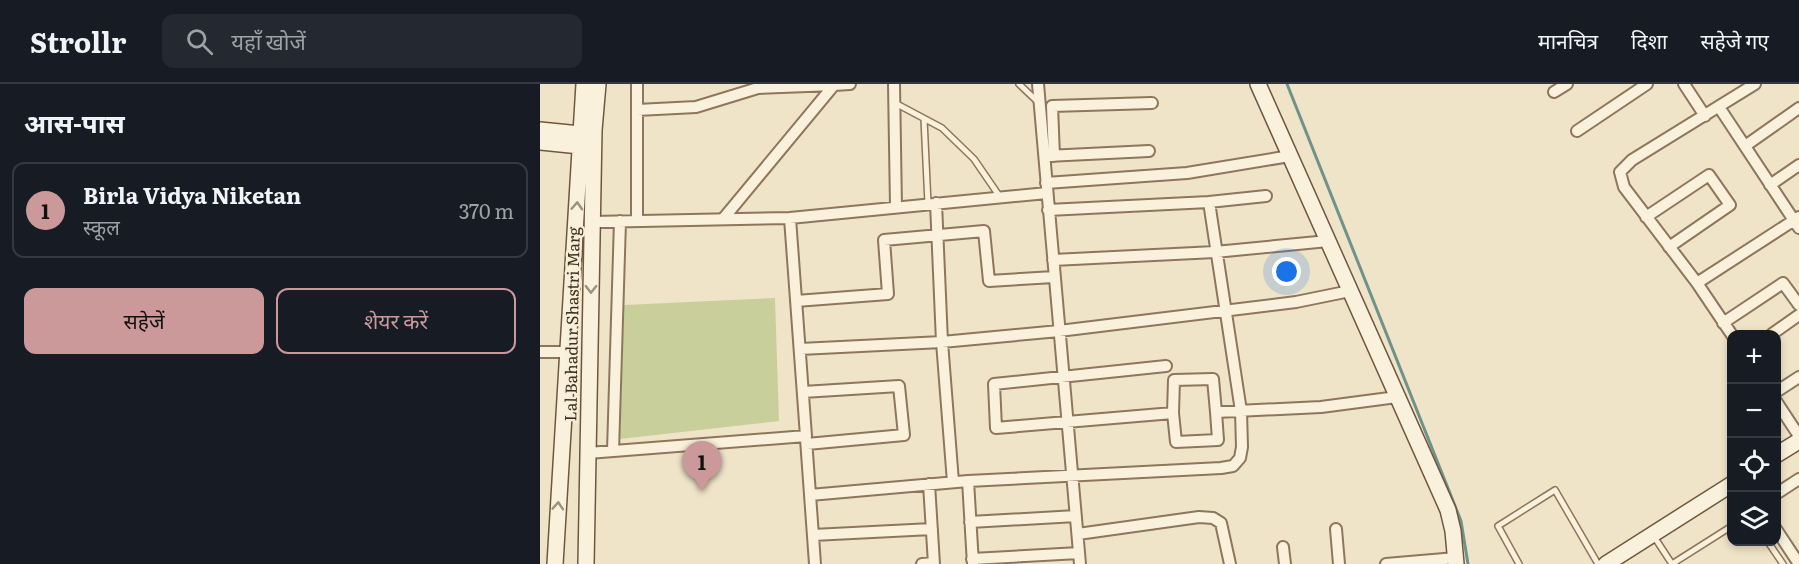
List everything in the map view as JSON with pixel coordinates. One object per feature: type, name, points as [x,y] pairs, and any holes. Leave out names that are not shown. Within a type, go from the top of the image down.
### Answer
[{"type":"main road","name":"Lal Bahadur Shastri Marg","points":[[555,564],[584,84]]},
{"type":"main road","name":"Lal Bahadur Shastri Marg","points":[[586,564],[594,130],[598,84]]},
{"type":"main road","points":[[1258,84],[1448,510],[1456,561]]},
{"type":"main road","points":[[540,130],[580,140]]},
{"type":"main road","points":[[540,142],[580,140]]},
{"type":"main road","points":[[1781,452],[1799,441]]},
{"type":"main road","points":[[1606,564],[1727,488]]},
{"type":"street","points":[[637,84],[638,221]]},
{"type":"street","points":[[637,110],[696,107],[758,86],[850,84]]},
{"type":"street","points":[[894,84],[896,207]]},
{"type":"street","points":[[1038,84],[1049,156]]},
{"type":"street","points":[[1554,92],[1567,84]]},
{"type":"street","points":[[1577,131],[1647,84]]},
{"type":"street","points":[[1684,84],[1705,116]]},
{"type":"street","points":[[1728,330],[1697,283],[1624,187],[1620,172],[1632,160],[1755,84]]},
{"type":"street","points":[[723,219],[834,85]]},
{"type":"street","points":[[968,481],[972,561],[1080,559],[1046,188],[1052,106],[1152,103]]},
{"type":"street","points":[[1697,283],[1797,222],[1719,107]]},
{"type":"street","points":[[1745,146],[1799,108]]},
{"type":"street","points":[[1049,156],[1149,152]]},
{"type":"street","points":[[592,222],[790,218],[1000,197],[1046,188],[1187,173],[1290,156]]},
{"type":"street","points":[[1770,185],[1799,165]]},
{"type":"street","points":[[1647,217],[1709,175],[1730,206],[1669,247]]},
{"type":"street","points":[[1048,210],[1209,202],[1266,196]]},
{"type":"street","points":[[810,495],[953,482],[1233,466],[1240,458],[1242,447],[1240,411],[1209,202]]},
{"type":"street","points":[[932,204],[937,236],[942,342],[953,482]]},
{"type":"street","points":[[790,218],[814,564]]},
{"type":"street","points":[[613,451],[620,221]]},
{"type":"street","points":[[796,301],[888,294],[884,240],[984,231],[989,281],[1054,277]]},
{"type":"street","points":[[1053,260],[1215,252],[1328,241]]},
{"type":"street","points":[[1723,322],[1783,283],[1799,305]]},
{"type":"street","points":[[800,349],[942,342],[1059,331],[1296,302],[1350,291]]},
{"type":"street","points":[[1778,330],[1799,315]]},
{"type":"street","points":[[540,352],[569,352]]},
{"type":"street","points":[[1166,366],[994,384],[996,428],[1173,413]]},
{"type":"street","points":[[1781,389],[1799,377]]},
{"type":"street","points":[[1213,379],[1218,440],[1176,442],[1173,413],[1174,380],[1213,379]]},
{"type":"street","points":[[588,453],[904,435],[899,386],[803,392]]},
{"type":"street","points":[[1216,412],[1321,407],[1397,397]]},
{"type":"street","points":[[1781,409],[1799,436]]},
{"type":"street","points":[[1779,492],[1799,479]]},
{"type":"street","points":[[921,564],[934,564],[929,484]]},
{"type":"street","points":[[970,522],[1076,516]]},
{"type":"street","points":[[1078,534],[1199,517],[1213,518],[1221,523],[1230,564]]},
{"type":"street","points":[[813,535],[932,529]]},
{"type":"street","points":[[1336,529],[1339,564]]},
{"type":"street","points":[[1781,537],[1799,564]]},
{"type":"street","points":[[1788,548],[1799,541]]},
{"type":"street","points":[[1284,547],[1285,564]]},
{"type":"street","points":[[1386,564],[1456,561]]},
{"type":"lane","points":[[1019,84],[1040,104]]},
{"type":"lane","points":[[895,103],[942,128],[974,159],[1000,197]]},
{"type":"lane","points":[[924,119],[932,204]]},
{"type":"lane","points":[[1520,564],[1498,525],[1555,490],[1598,564]]},
{"type":"lane","points":[[1653,534],[1672,564],[1727,528]]},
{"type":"lane","points":[[1771,546],[1783,564]]},
{"type":"green space","points":[[775,298],[779,421],[620,439],[624,305]]},
{"type":"waterway","points":[[1287,84],[1461,521],[1468,564]]},
{"type":"place","name":"Birla Vidya Niketan","points":[[702,491]]}]
